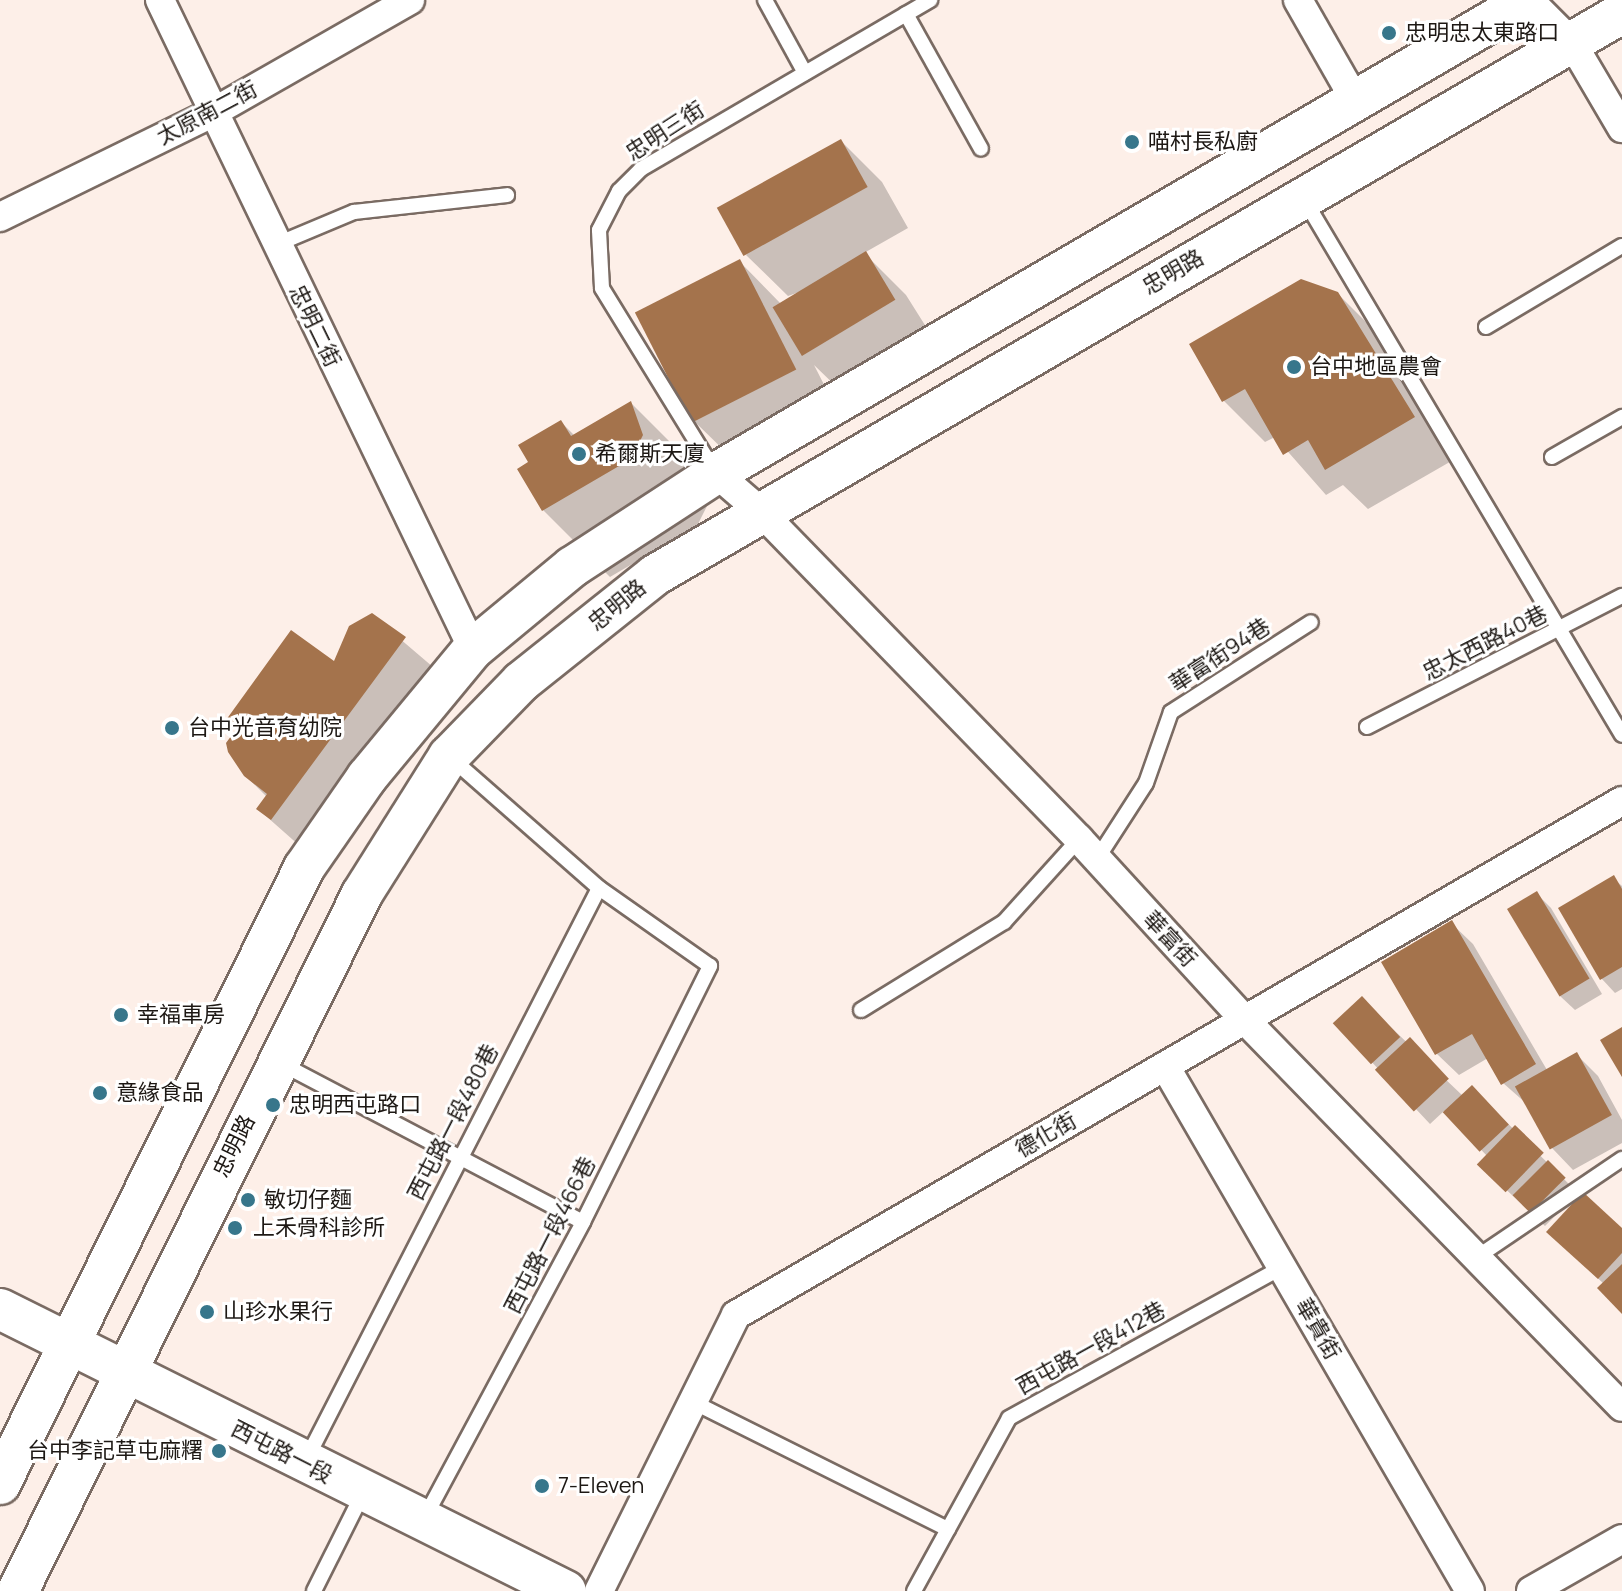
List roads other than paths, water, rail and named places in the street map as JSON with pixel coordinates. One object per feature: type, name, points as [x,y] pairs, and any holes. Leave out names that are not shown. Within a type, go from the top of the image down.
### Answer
[{"type":"main road","points":[[0,1484],[304,868],[367,777],[473,649],[572,567],[716,473],[1528,0]]},
{"type":"main road","name":"忠明路","points":[[18,1591],[122,1373],[362,894],[449,756],[521,682],[655,575],[1302,196],[1572,43],[1618,13]]},
{"type":"main road","name":"西屯路一段","points":[[0,1309],[122,1373],[566,1591]]},
{"type":"street","name":"忠明二街","points":[[160,0],[275,245],[473,649]]},
{"type":"street","name":"太原南二街","points":[[0,217],[212,113],[410,0]]},
{"type":"street","points":[[1298,0],[1355,100]]},
{"type":"street","points":[[1528,0],[1572,43],[1622,128]]},
{"type":"street","name":"華富街","points":[[716,473],[761,512],[1088,849],[1245,1020],[1622,1407]]},
{"type":"street","name":"德化街","points":[[599,1591],[736,1315],[1622,801]]},
{"type":"street","name":"華貴街","points":[[1165,1066],[1470,1591]]},
{"type":"street","points":[[1531,1591],[1622,1539]]},
{"type":"lane","points":[[765,0],[805,73]]},
{"type":"lane","name":"忠明三街","points":[[716,473],[602,288],[599,230],[619,191],[641,169],[930,0]]},
{"type":"lane","points":[[906,14],[981,149]]},
{"type":"lane","points":[[275,245],[354,212],[507,195]]},
{"type":"lane","points":[[1302,196],[1622,735]]},
{"type":"lane","points":[[1486,327],[1622,246]]},
{"type":"lane","points":[[1552,457],[1622,417]]},
{"type":"lane","name":"忠太西路40巷","points":[[1367,727],[1622,596]]},
{"type":"lane","name":"華富街94巷","points":[[861,1010],[1004,922],[1088,849],[1146,783],[1171,712],[1311,622]]},
{"type":"lane","points":[[449,756],[599,888]]},
{"type":"lane","name":"西屯路一段466巷","points":[[423,1522],[583,1222],[710,966],[599,888]]},
{"type":"lane","name":"西屯路一段480巷","points":[[305,1462],[599,888]]},
{"type":"lane","points":[[276,1062],[461,1154],[583,1222]]},
{"type":"lane","points":[[1477,1257],[1622,1159]]},
{"type":"lane","name":"西屯路一段412巷","points":[[914,1591],[1009,1418],[1282,1267]]},
{"type":"lane","points":[[693,1402],[948,1529]]},
{"type":"lane","points":[[314,1591],[363,1493]]},
{"type":"place","name":"忠明忠太東路口","points":[[1389,33]]},
{"type":"place","name":"喵村長私廚","points":[[1132,142]]},
{"type":"place","name":"台中地區農會","points":[[1294,367]]},
{"type":"place","name":"希爾斯天廈","points":[[579,454]]},
{"type":"place","name":"台中光音育幼院","points":[[172,728]]},
{"type":"place","name":"幸福車房","points":[[121,1015]]},
{"type":"place","name":"意緣食品","points":[[100,1093]]},
{"type":"place","name":"忠明西屯路口","points":[[273,1105]]},
{"type":"place","name":"敏切仔麵","points":[[248,1200]]},
{"type":"place","name":"上禾骨科診所","points":[[235,1228]]},
{"type":"place","name":"山珍水果行","points":[[207,1312]]},
{"type":"place","name":"台中李記草屯麻糬","points":[[219,1451]]},
{"type":"place","name":"7-Eleven","points":[[542,1486]]}]
